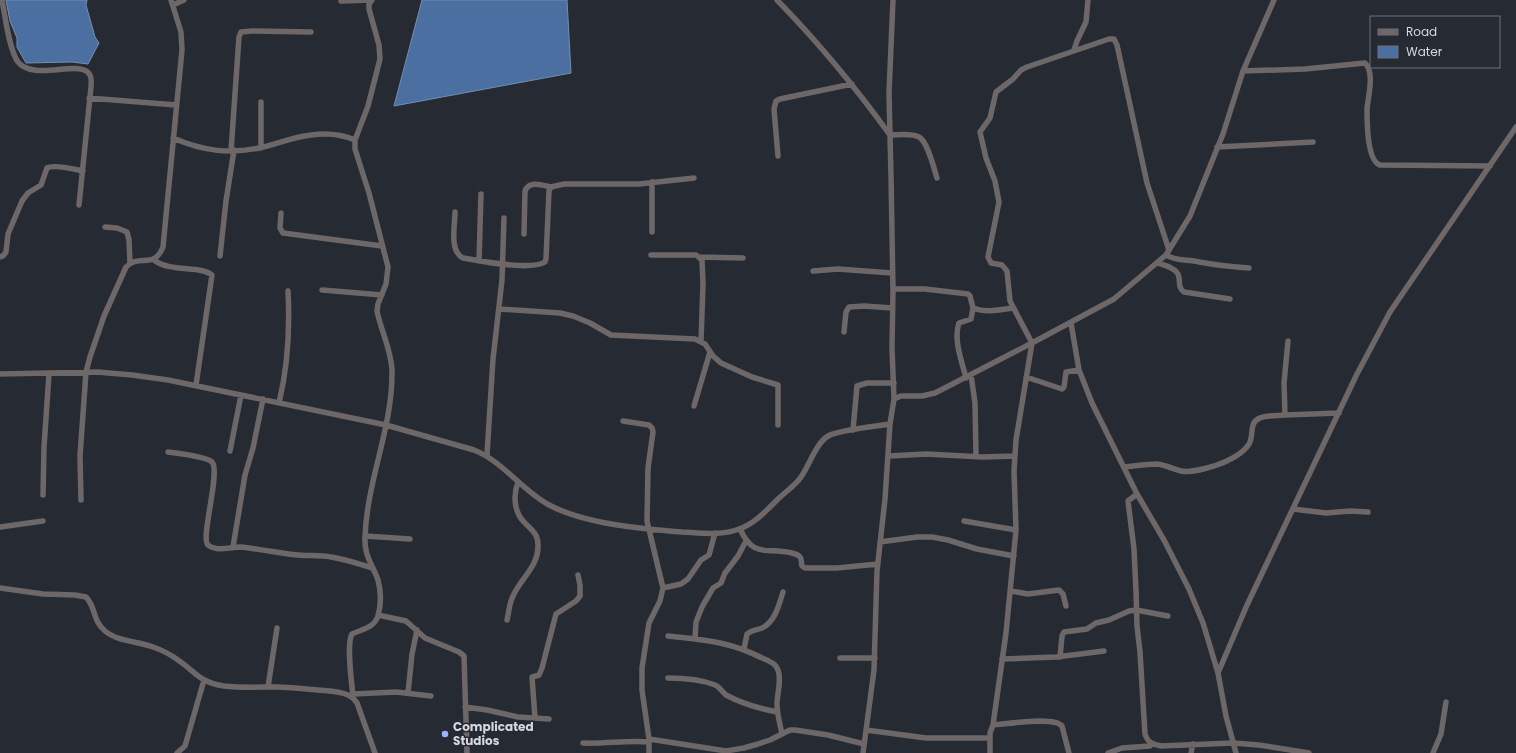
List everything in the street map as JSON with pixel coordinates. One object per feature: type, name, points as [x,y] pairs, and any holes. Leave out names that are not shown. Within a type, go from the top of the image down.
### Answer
[{"type":"street","points":[[2,0],[14,55],[19,63],[27,68],[44,71],[69,68],[84,70],[90,75],[90,98],[79,205]]},
{"type":"street","points":[[130,263],[154,260],[161,253],[165,235],[182,40],[172,3],[184,0]]},
{"type":"street","points":[[341,1],[372,0]]},
{"type":"street","points":[[372,0],[369,4],[369,9],[379,45],[380,59],[376,78],[363,119],[355,138],[356,157],[369,193],[388,267],[386,284],[378,304],[377,312],[391,357],[392,370],[386,425],[372,484],[365,536],[367,557],[379,586],[378,615],[372,626],[352,634],[350,637],[349,650],[353,696],[357,703],[375,753]]},
{"type":"street","points":[[777,0],[852,84],[890,135]]},
{"type":"street","points":[[863,753],[873,688],[875,658],[875,600],[889,456],[890,424],[894,399],[888,93],[893,0]]},
{"type":"street","points":[[1074,50],[1086,22],[1088,0]]},
{"type":"street","points":[[894,399],[901,396],[927,396],[946,389],[1071,323],[1114,298],[1157,263],[1168,252],[1190,216],[1223,134],[1243,71],[1274,0]]},
{"type":"street","points":[[220,256],[233,150],[239,37],[241,32],[311,32]]},
{"type":"street","points":[[990,753],[989,738],[993,725],[1011,591],[1014,556],[1016,530],[1014,471],[1015,456],[1032,343],[1013,308],[1009,295],[1007,271],[1002,265],[991,263],[988,257],[998,202],[995,181],[986,158],[980,132],[990,118],[995,95],[999,89],[1027,67],[1074,50],[1109,39],[1114,39],[1116,41],[1147,183],[1168,252],[1179,260],[1219,266],[1249,268]]},
{"type":"street","points":[[1243,71],[1305,69],[1366,64],[1370,74],[1367,109],[1370,148],[1373,160],[1376,164],[1490,166]]},
{"type":"street","points":[[778,156],[774,109],[776,101],[852,84]]},
{"type":"street","points":[[90,98],[176,105]]},
{"type":"street","points":[[261,102],[261,148]]},
{"type":"street","points":[[1218,673],[1247,605],[1357,374],[1390,312],[1516,127]]},
{"type":"street","points":[[173,138],[204,149],[233,150],[261,148],[302,136],[320,134],[355,138]]},
{"type":"street","points":[[890,135],[915,136],[922,140],[926,146],[937,178]]},
{"type":"street","points":[[1217,147],[1314,142]]},
{"type":"street","points":[[0,257],[6,252],[8,234],[22,201],[28,194],[41,185],[47,168],[49,166],[54,166],[83,171]]},
{"type":"street","points":[[524,234],[525,191],[529,185],[537,184],[550,187],[564,184],[602,185],[694,178]]},
{"type":"street","points":[[652,182],[652,232]]},
{"type":"street","points":[[455,212],[454,232],[456,252],[458,256],[503,265],[539,264],[545,262],[546,259],[550,187]]},
{"type":"street","points":[[479,261],[480,194]]},
{"type":"street","points":[[281,213],[280,228],[283,233],[382,246]]},
{"type":"street","points":[[487,455],[493,359],[503,265],[504,218]]},
{"type":"street","points":[[81,500],[80,456],[86,372],[104,316],[124,271],[130,263],[129,240],[127,232],[117,228],[105,227]]},
{"type":"street","points":[[651,255],[692,255],[699,257],[743,258]]},
{"type":"street","points":[[699,257],[702,264],[704,284],[701,341]]},
{"type":"street","points":[[154,260],[168,267],[200,271],[210,273],[212,275],[196,385]]},
{"type":"street","points":[[1157,263],[1167,266],[1175,271],[1179,277],[1180,288],[1184,292],[1230,299]]},
{"type":"street","points":[[813,272],[838,269],[892,273]]},
{"type":"street","points":[[893,289],[925,289],[968,294],[970,296],[973,308],[972,318],[959,323],[958,329],[959,346],[975,403],[976,457]]},
{"type":"street","points":[[322,290],[382,295]]},
{"type":"street","points":[[279,402],[284,383],[288,341],[288,291]]},
{"type":"street","points":[[844,332],[846,312],[849,307],[864,306],[892,308]]},
{"type":"street","points":[[973,308],[988,311],[1013,308]]},
{"type":"street","points":[[499,309],[560,313],[573,316],[590,323],[611,335],[688,338],[701,341],[705,344],[716,360],[721,363],[778,385],[778,425]]},
{"type":"street","points":[[1071,323],[1079,370],[1092,403],[1137,494],[1164,540],[1189,589],[1218,673],[1226,716],[1236,753]]},
{"type":"street","points":[[1285,415],[1284,383],[1288,340]]},
{"type":"street","points":[[694,406],[710,352]]},
{"type":"street","points":[[1026,377],[1062,389],[1064,387],[1066,372],[1079,370]]},
{"type":"street","points":[[0,374],[86,372],[132,375],[196,385],[386,425],[487,455],[537,497],[560,510],[597,520],[648,530],[715,533],[740,529],[763,514],[797,481],[825,439],[830,435],[890,424]]},
{"type":"street","points":[[43,495],[44,447],[49,374]]},
{"type":"street","points":[[853,430],[857,386],[866,383],[894,383]]},
{"type":"street","points":[[230,451],[242,395]]},
{"type":"street","points":[[233,547],[245,475],[253,448],[263,399]]},
{"type":"street","points":[[1124,467],[1159,464],[1182,471],[1194,471],[1226,461],[1242,452],[1251,439],[1253,423],[1258,419],[1285,415],[1339,413]]},
{"type":"street","points":[[623,421],[644,423],[652,428],[647,496],[648,530],[663,588],[660,601],[649,623],[642,668],[642,699],[649,741],[649,753]]},
{"type":"street","points":[[168,452],[201,458],[212,461],[213,463],[214,469],[205,536],[206,544],[212,548],[233,547],[331,557],[344,559],[372,568]]},
{"type":"street","points":[[889,456],[926,454],[976,457],[1015,456]]},
{"type":"street","points":[[507,620],[513,595],[534,564],[538,547],[537,534],[523,521],[519,515],[515,496],[518,482]]},
{"type":"street","points":[[1137,494],[1128,501],[1134,549],[1136,626],[1140,652],[1145,734],[1150,744],[1149,753]]},
{"type":"street","points":[[1293,509],[1326,512],[1368,512]]},
{"type":"street","points":[[0,526],[43,521]]},
{"type":"street","points":[[964,522],[1016,530]]},
{"type":"street","points":[[740,529],[746,540],[756,548],[798,555],[801,558],[802,566],[805,568],[837,568],[878,564]]},
{"type":"street","points":[[663,588],[681,584],[688,579],[701,560],[709,555],[715,533]]},
{"type":"street","points":[[365,536],[410,539]]},
{"type":"street","points":[[880,542],[932,537],[948,540],[977,549],[1014,556]]},
{"type":"street","points":[[695,639],[696,622],[702,607],[713,588],[721,583],[724,573],[738,556],[746,540]]},
{"type":"street","points":[[535,718],[532,678],[539,675],[542,668],[556,614],[576,601],[580,596],[578,575]]},
{"type":"street","points":[[0,588],[44,594],[82,595],[86,597],[91,604],[94,618],[99,626],[106,632],[116,638],[145,644],[160,650],[178,660],[194,674],[204,680],[225,686],[268,687],[338,692],[353,696],[408,693],[431,696]]},
{"type":"street","points":[[1011,591],[1028,594],[1059,590],[1063,594],[1066,606]]},
{"type":"street","points":[[744,649],[746,634],[763,628],[771,620],[783,592]]},
{"type":"street","points":[[1060,657],[1062,636],[1064,632],[1087,629],[1096,623],[1136,610],[1168,616]]},
{"type":"street","points":[[378,615],[406,621],[425,638],[459,652],[464,656],[467,753]]},
{"type":"street","points":[[268,687],[277,628]]},
{"type":"street","points":[[408,693],[413,647],[417,630]]},
{"type":"street","points":[[668,636],[725,643],[744,649],[770,661],[778,669],[779,680],[777,712],[782,734]]},
{"type":"street","points":[[1002,659],[1060,657],[1104,651]]},
{"type":"street","points":[[840,658],[875,658]]},
{"type":"street","points":[[668,678],[690,679],[712,684],[718,687],[726,695],[766,710],[777,712]]},
{"type":"street","points":[[177,753],[186,746],[204,680]]},
{"type":"street","points":[[1433,753],[1441,734],[1446,702]]},
{"type":"street","points":[[465,707],[518,717],[549,719]]},
{"type":"street","points":[[993,725],[1049,720],[1056,721],[1060,723],[1065,732],[1070,753]]},
{"type":"street","points":[[583,743],[607,744],[627,740],[649,741],[726,751],[751,746],[770,740],[790,730],[795,730],[828,735],[864,744]]},
{"type":"street","points":[[866,730],[926,738],[989,738]]},
{"type":"street","points":[[1108,753],[1122,748],[1150,744],[1161,746],[1233,743],[1259,745],[1309,753]]},
{"type":"street","points":[[1191,753],[1193,744]]},
{"type":"water","points":[[6,0],[87,0],[86,5],[95,37],[99,43],[88,64],[72,62],[26,63],[17,47],[17,38],[10,21]]},
{"type":"water","points":[[422,0],[567,0],[571,73],[394,106]]},
{"type":"place","name":"Complicated Studios","points":[[445,734]]}]
